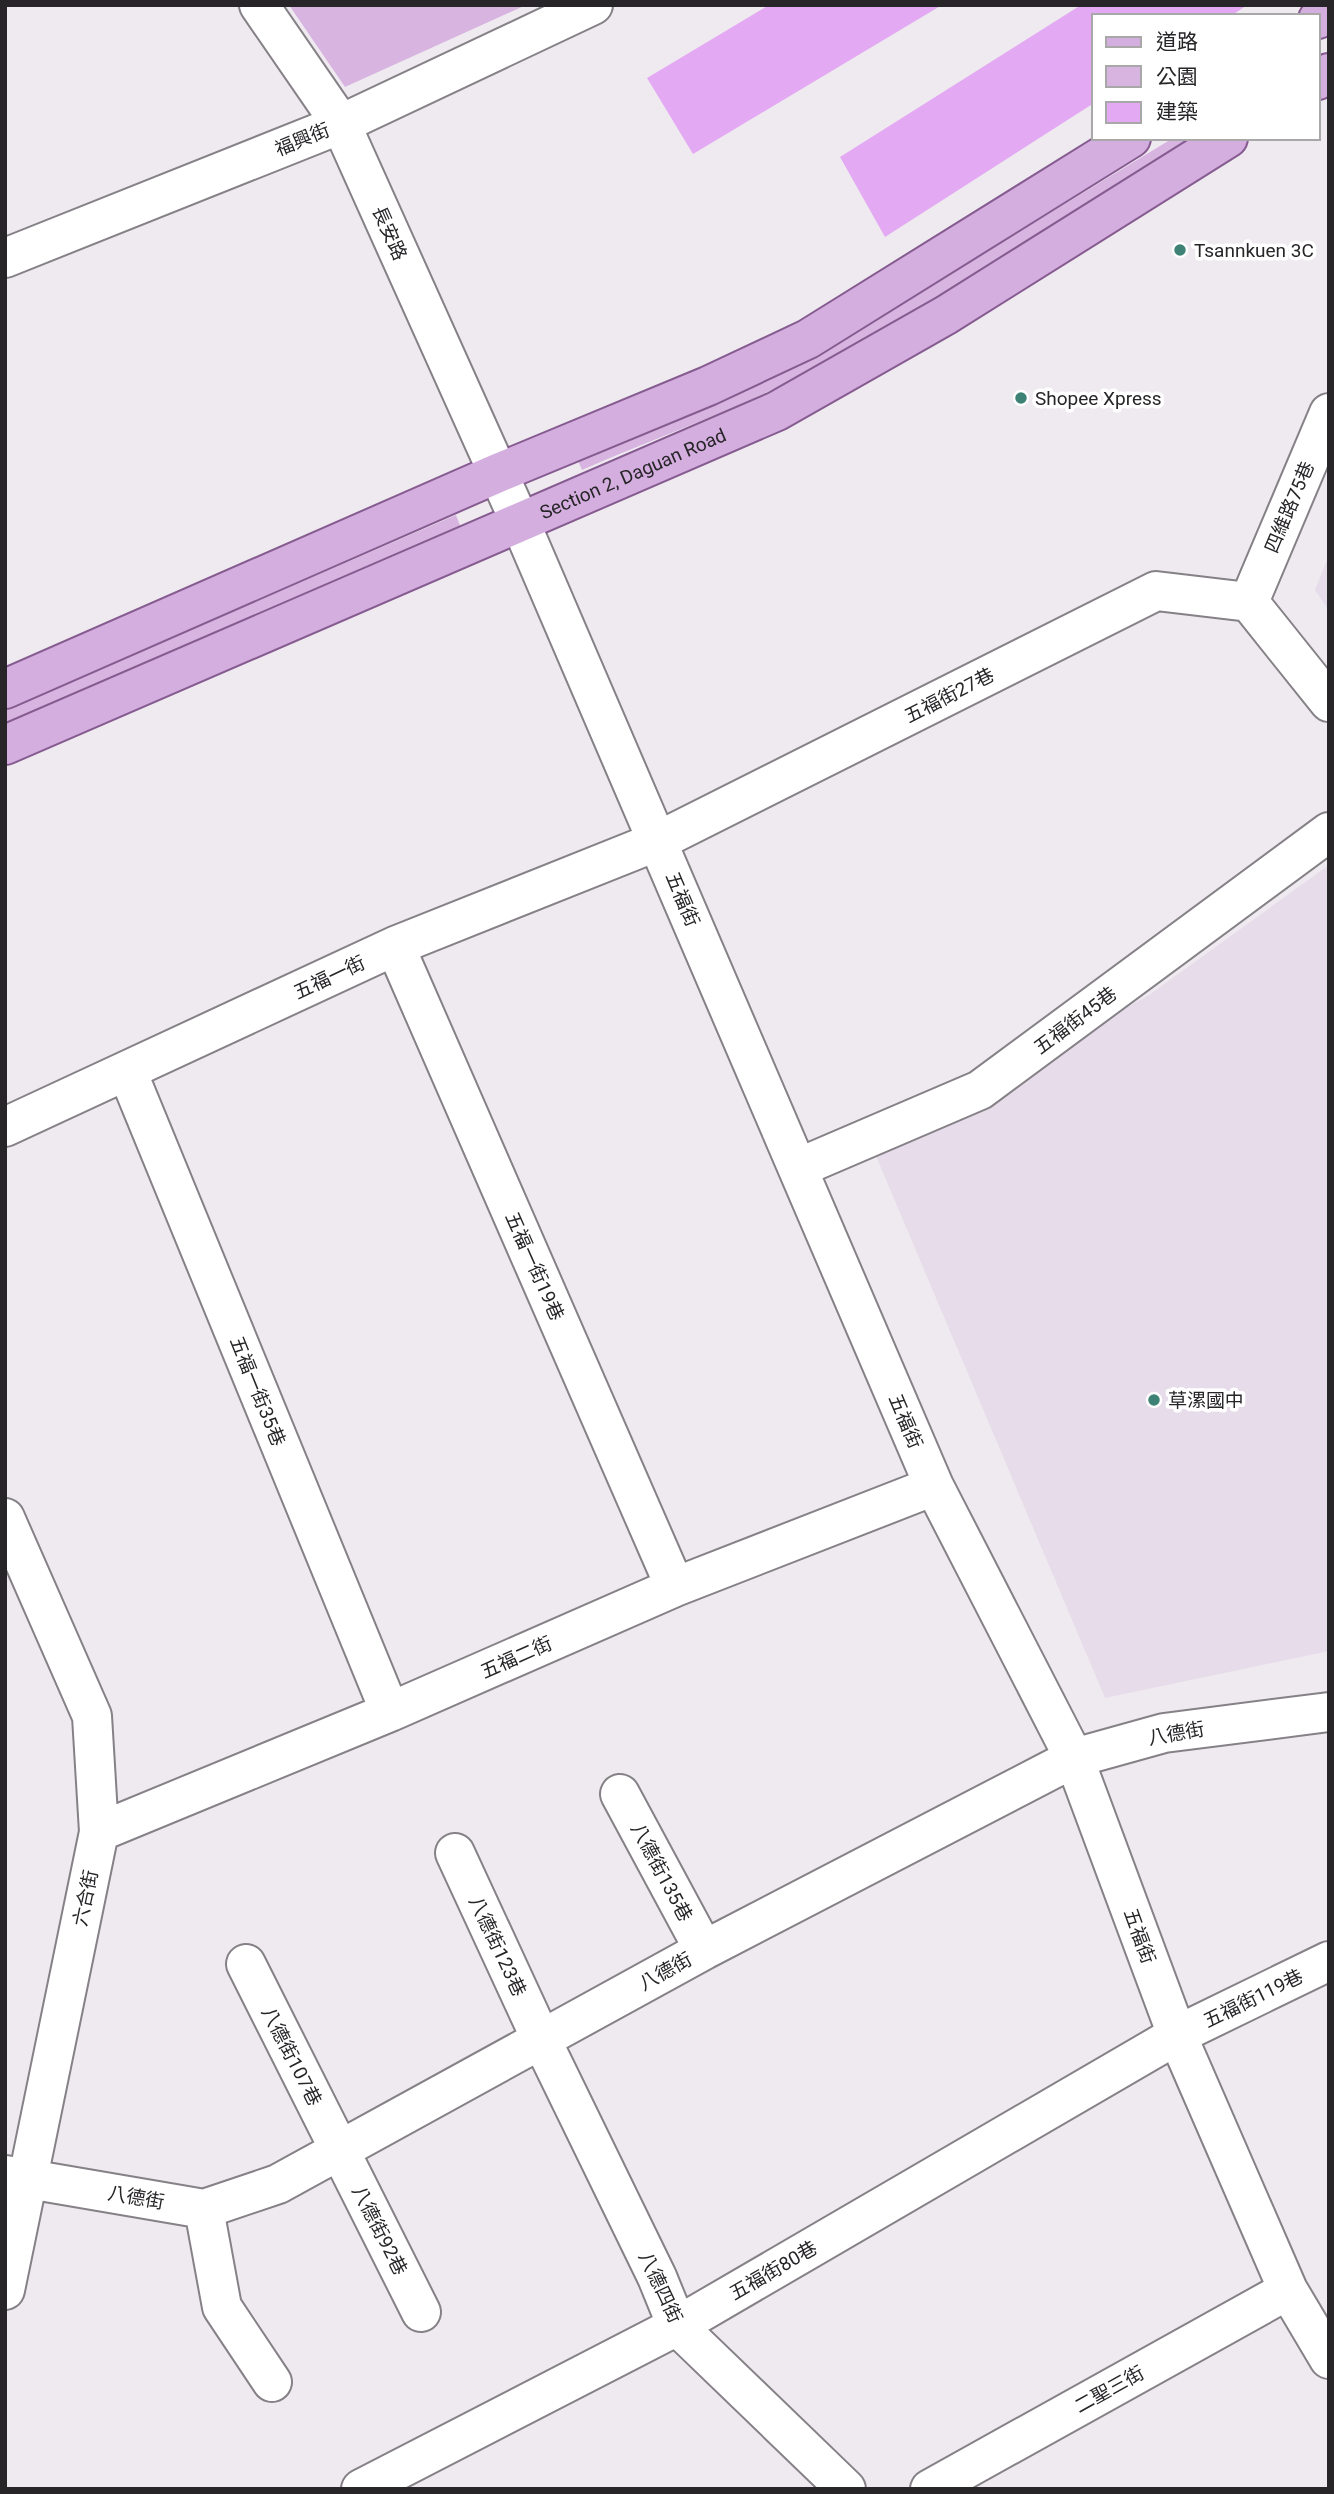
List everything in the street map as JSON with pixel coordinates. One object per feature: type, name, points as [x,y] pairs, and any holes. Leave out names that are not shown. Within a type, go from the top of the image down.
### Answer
[{"type":"main road","points":[[5,689],[498,473],[708,386],[808,339],[1128,140]]},
{"type":"main road","name":"Section 2, Daguan Road","points":[[5,745],[789,405],[946,315],[1225,140]]},
{"type":"street","name":"長安路","points":[[258,5],[341,124],[498,473]]},
{"type":"street","name":"福興街","points":[[5,258],[341,124],[593,5]]},
{"type":"street","name":"四維路75巷","points":[[1249,602],[1329,413]]},
{"type":"street","name":"五福街","points":[[498,473],[934,1486],[1074,1758],[1177,2035],[1288,2290],[1329,2359]]},
{"type":"street","name":"五福街27巷","points":[[658,841],[1156,591],[1249,602]]},
{"type":"street","points":[[1249,602],[1329,702]]},
{"type":"street","name":"五福街45巷","points":[[798,1168],[981,1090],[1329,832]]},
{"type":"street","name":"五福一街","points":[[5,1127],[395,946],[658,841]]},
{"type":"street","name":"五福一街19巷","points":[[395,946],[675,1587]]},
{"type":"street","name":"五福一街35巷","points":[[127,1071],[390,1712]]},
{"type":"street","name":"五福二街","points":[[99,1832],[390,1712],[675,1587],[934,1486]]},
{"type":"street","name":"六合街","points":[[5,1518],[92,1716],[99,1832],[16,2177],[5,2290]]},
{"type":"street","name":"八德街","points":[[16,2177],[204,2209],[278,2184],[338,2148],[704,1950],[1074,1758],[1164,1733],[1329,1712]]},
{"type":"street","name":"八德街135巷","points":[[620,1794],[704,1950]]},
{"type":"street","name":"八德街123巷","points":[[455,1853],[541,2039]]},
{"type":"street","name":"五福街119巷","points":[[1177,2035],[1329,1961]]},
{"type":"street","name":"八德街107巷","points":[[246,1964],[338,2148]]},
{"type":"street","name":"五福街80巷","points":[[361,2489],[677,2326],[1177,2035]]},
{"type":"street","name":"八德四街","points":[[541,2039],[657,2277],[677,2326],[846,2489]]},
{"type":"street","name":"八德街92巷","points":[[338,2148],[421,2312]]},
{"type":"street","points":[[204,2209],[222,2306],[272,2382]]},
{"type":"street","name":"二聖三街","points":[[930,2489],[1288,2290]]},
{"type":"shaded area","points":[[1329,555],[1329,611],[1315,590]]},
{"type":"shaded area","name":"草漯國中","points":[[1329,865],[1329,1651],[1105,1698],[873,1149],[1149,995]]},
{"type":"green space","points":[[289,5],[526,5],[345,87]]},
{"type":"green space","points":[[1170,140],[1187,140],[996,263],[847,351],[743,403],[582,470],[578,461],[806,362]]},
{"type":"green space","points":[[456,515],[461,528],[5,724],[5,710]]},
{"type":"building","points":[[769,5],[942,5],[693,154],[647,78]]},
{"type":"building","points":[[1081,5],[1247,5],[1234,14],[1092,14],[1092,104],[885,237],[840,157]]},
{"type":"place","name":"Tsannkuen 3C","points":[[1180,250]]},
{"type":"place","name":"Shopee Xpress","points":[[1021,398]]},
{"type":"place","name":"草漯國中","points":[[1154,1400]]}]
